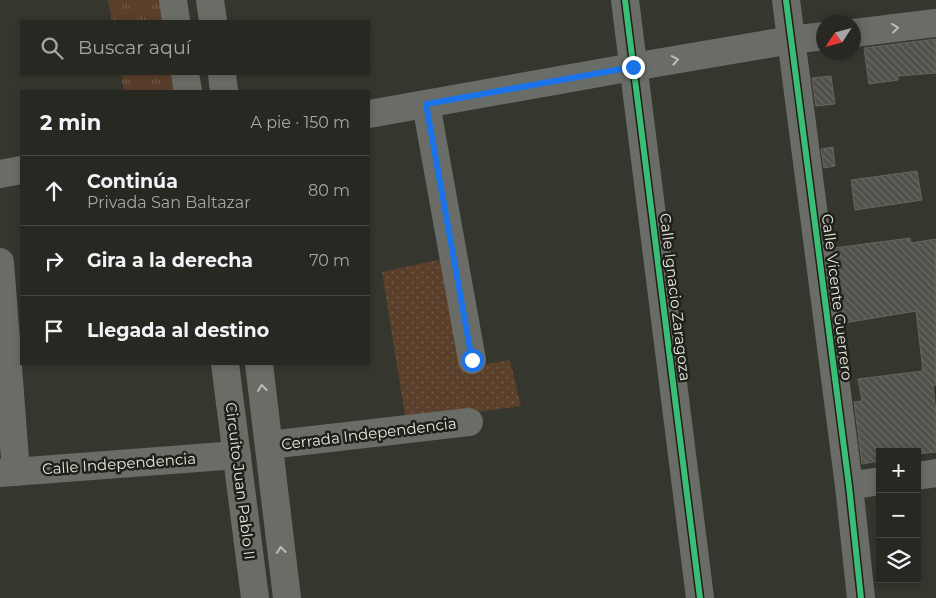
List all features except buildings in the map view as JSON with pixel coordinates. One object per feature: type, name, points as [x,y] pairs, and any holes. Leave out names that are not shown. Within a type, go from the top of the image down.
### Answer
[{"type":"main road","points":[[173,0],[176,20]]},
{"type":"main road","points":[[210,0],[213,20]]},
{"type":"main road","points":[[185,75],[188,90]]},
{"type":"main road","points":[[222,75],[224,90]]},
{"type":"main road","name":"Circuito Juan Pablo II","points":[[225,365],[255,598]]},
{"type":"main road","points":[[259,365],[287,598]]},
{"type":"street","name":"Calle Ignacio Zaragoza","points":[[625,0],[700,598]]},
{"type":"street","name":"Calle Vicente Guerrero","points":[[786,0],[839,363],[849,486],[861,598]]},
{"type":"street","points":[[861,32],[936,23]]},
{"type":"street","points":[[370,114],[816,37]]},
{"type":"street","points":[[426,104],[472,360]]},
{"type":"street","points":[[0,174],[20,170]]},
{"type":"street","points":[[0,262],[8,472]]},
{"type":"street","name":"Cerrada Independencia","points":[[269,445],[468,422]]},
{"type":"street","name":"Calle Independencia","points":[[8,472],[238,456]]},
{"type":"street","points":[[921,475],[936,473]]},
{"type":"street","points":[[849,486],[876,482]]},
{"type":"green space","points":[[108,0],[164,0],[167,20],[112,20]]},
{"type":"green space","points":[[121,75],[175,75],[177,90],[124,90]]},
{"type":"green space","points":[[443,259],[464,368],[510,360],[521,406],[406,422],[382,272]]},
{"type":"cycle path","points":[[625,0],[700,598]]},
{"type":"cycle path","points":[[786,0],[849,486],[861,598]]},
{"type":"route","points":[[472,360],[426,104],[633,67]]}]
